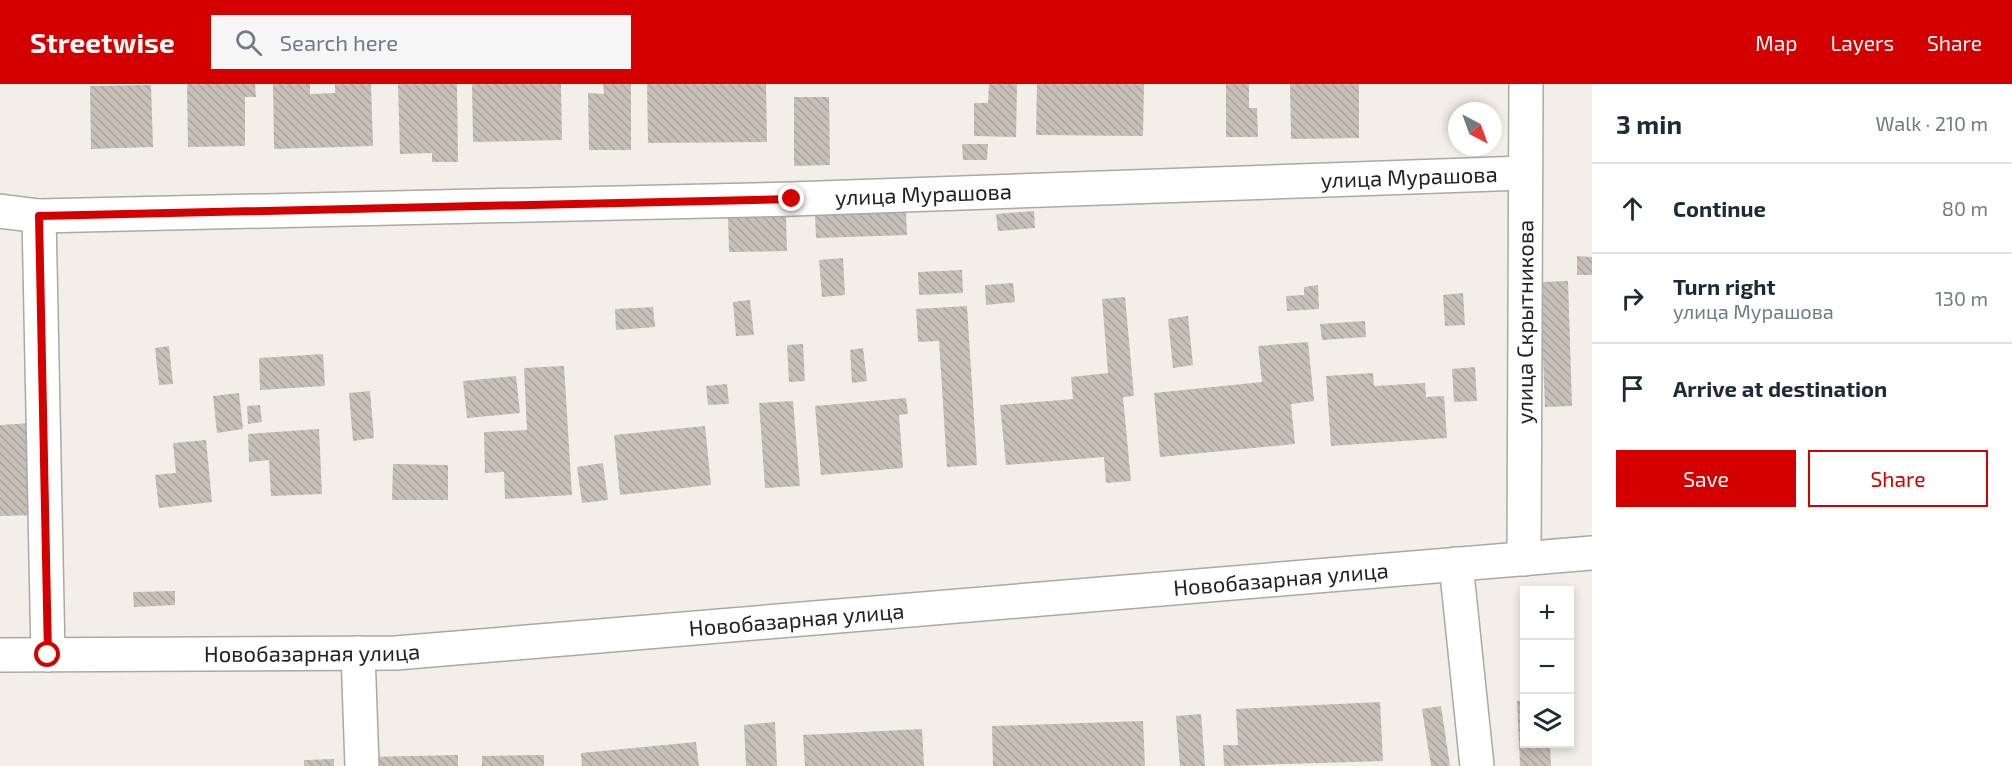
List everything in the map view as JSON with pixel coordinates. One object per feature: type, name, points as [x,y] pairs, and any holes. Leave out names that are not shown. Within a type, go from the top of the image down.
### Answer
[{"type":"street","name":"улица Скрытникова","points":[[1524,559],[1526,84]]},
{"type":"street","name":"улица Мурашова","points":[[0,211],[39,216],[792,199],[1524,173]]},
{"type":"street","points":[[39,216],[48,655]]},
{"type":"street","name":"Новобазарная улица","points":[[0,655],[396,653],[1592,553]]},
{"type":"street","points":[[1456,564],[1477,766]]},
{"type":"street","points":[[358,653],[362,766]]},
{"type":"building","points":[[187,84],[255,84],[256,97],[245,97],[245,146],[188,147]]},
{"type":"building","points":[[273,84],[310,84],[310,94],[335,93],[335,84],[371,84],[373,146],[274,149]]},
{"type":"building","points":[[398,84],[457,84],[458,162],[432,162],[432,153],[400,154]]},
{"type":"building","points":[[472,84],[561,84],[562,140],[473,142]]},
{"type":"building","points":[[603,84],[631,84],[631,150],[589,150],[588,93],[604,94]]},
{"type":"building","points":[[647,84],[766,84],[767,142],[648,143]]},
{"type":"building","points":[[989,84],[1017,84],[1016,137],[974,136],[974,103],[988,103]]},
{"type":"building","points":[[1037,84],[1144,84],[1143,136],[1036,135]]},
{"type":"building","points":[[1226,84],[1249,84],[1249,108],[1257,108],[1258,137],[1226,137]]},
{"type":"building","points":[[1290,84],[1359,84],[1359,138],[1291,139]]},
{"type":"building","points":[[151,85],[153,147],[91,149],[90,86]]},
{"type":"building","points":[[794,97],[829,97],[830,165],[794,166]]},
{"type":"building","points":[[962,144],[988,144],[987,160],[963,160]]},
{"type":"building","points":[[1034,211],[1035,228],[998,231],[996,214]]},
{"type":"building","points":[[906,212],[907,235],[816,238],[815,215]]},
{"type":"building","points":[[786,215],[787,251],[729,252],[728,217]]},
{"type":"building","points":[[1577,256],[1592,257],[1592,275],[1577,275]]},
{"type":"building","points":[[843,258],[845,295],[822,297],[819,260]]},
{"type":"building","points":[[962,270],[963,293],[919,295],[918,272]]},
{"type":"building","points":[[1568,281],[1572,406],[1545,407],[1540,282]]},
{"type":"building","points":[[1013,283],[1015,302],[986,305],[985,285]]},
{"type":"building","points":[[1318,285],[1319,309],[1287,311],[1286,296],[1304,295],[1304,287]]},
{"type":"building","points":[[1463,293],[1465,325],[1445,326],[1443,295]]},
{"type":"building","points":[[1125,297],[1134,396],[1123,397],[1131,481],[1106,483],[1104,457],[1006,465],[1000,405],[1073,399],[1071,377],[1108,373],[1102,299]]},
{"type":"building","points":[[750,300],[754,335],[736,336],[733,302]]},
{"type":"building","points":[[967,306],[977,465],[947,467],[939,341],[918,342],[916,309]]},
{"type":"building","points":[[653,307],[655,327],[616,330],[615,309]]},
{"type":"building","points":[[1188,316],[1193,365],[1173,368],[1168,319]]},
{"type":"building","points":[[1365,321],[1366,337],[1322,340],[1320,324]]},
{"type":"building","points":[[1308,342],[1314,401],[1291,404],[1295,444],[1160,457],[1154,393],[1262,382],[1258,346]]},
{"type":"building","points":[[803,344],[805,381],[789,382],[787,345]]},
{"type":"building","points":[[169,346],[173,384],[159,385],[155,348]]},
{"type":"building","points":[[863,348],[867,381],[852,383],[850,350]]},
{"type":"building","points":[[323,354],[325,386],[260,390],[259,358]]},
{"type":"building","points":[[564,366],[572,495],[505,499],[504,472],[485,473],[484,432],[527,430],[524,368]]},
{"type":"building","points":[[1475,367],[1477,401],[1454,402],[1452,369]]},
{"type":"building","points":[[1373,373],[1374,386],[1425,383],[1426,397],[1444,396],[1447,438],[1331,446],[1326,376]]},
{"type":"building","points":[[516,376],[520,413],[467,418],[463,381]]},
{"type":"building","points":[[727,384],[729,404],[708,405],[706,386]]},
{"type":"building","points":[[370,391],[374,438],[353,441],[349,393]]},
{"type":"building","points":[[239,393],[243,429],[217,433],[213,396]]},
{"type":"building","points":[[906,398],[908,414],[899,415],[903,468],[821,475],[815,406]]},
{"type":"building","points":[[793,401],[800,486],[765,488],[759,403]]},
{"type":"building","points":[[260,405],[262,422],[248,424],[247,406]]},
{"type":"building","points":[[31,423],[35,515],[0,516],[0,425]]},
{"type":"building","points":[[705,426],[711,485],[620,495],[614,435]]},
{"type":"building","points":[[319,429],[322,494],[271,496],[269,460],[249,462],[248,434]]},
{"type":"building","points":[[206,440],[212,502],[159,508],[155,475],[176,473],[173,443]]},
{"type":"building","points":[[603,463],[608,500],[582,503],[577,467]]},
{"type":"building","points":[[393,464],[448,465],[448,500],[392,500]]},
{"type":"building","points":[[175,591],[175,605],[134,607],[133,592]]},
{"type":"building","points":[[1517,701],[1520,701],[1520,748],[1550,748],[1551,766],[1520,766]]},
{"type":"building","points":[[1380,702],[1383,761],[1224,766],[1223,745],[1238,745],[1236,709]]},
{"type":"building","points":[[1441,706],[1450,766],[1431,766],[1422,709]]},
{"type":"building","points":[[1201,714],[1205,766],[1180,766],[1176,716]]},
{"type":"building","points":[[1143,721],[1145,766],[993,766],[992,726]]},
{"type":"building","points":[[775,722],[777,766],[746,766],[744,725]]},
{"type":"building","points":[[922,729],[924,766],[805,766],[803,735]]},
{"type":"building","points":[[696,742],[699,766],[582,766],[581,753]]},
{"type":"building","points":[[458,755],[458,766],[370,766],[369,757]]},
{"type":"building","points":[[544,755],[544,766],[482,766],[482,756]]},
{"type":"building","points":[[334,759],[334,766],[304,766],[304,760]]},
{"type":"route","points":[[48,655],[39,216],[792,199]]}]
